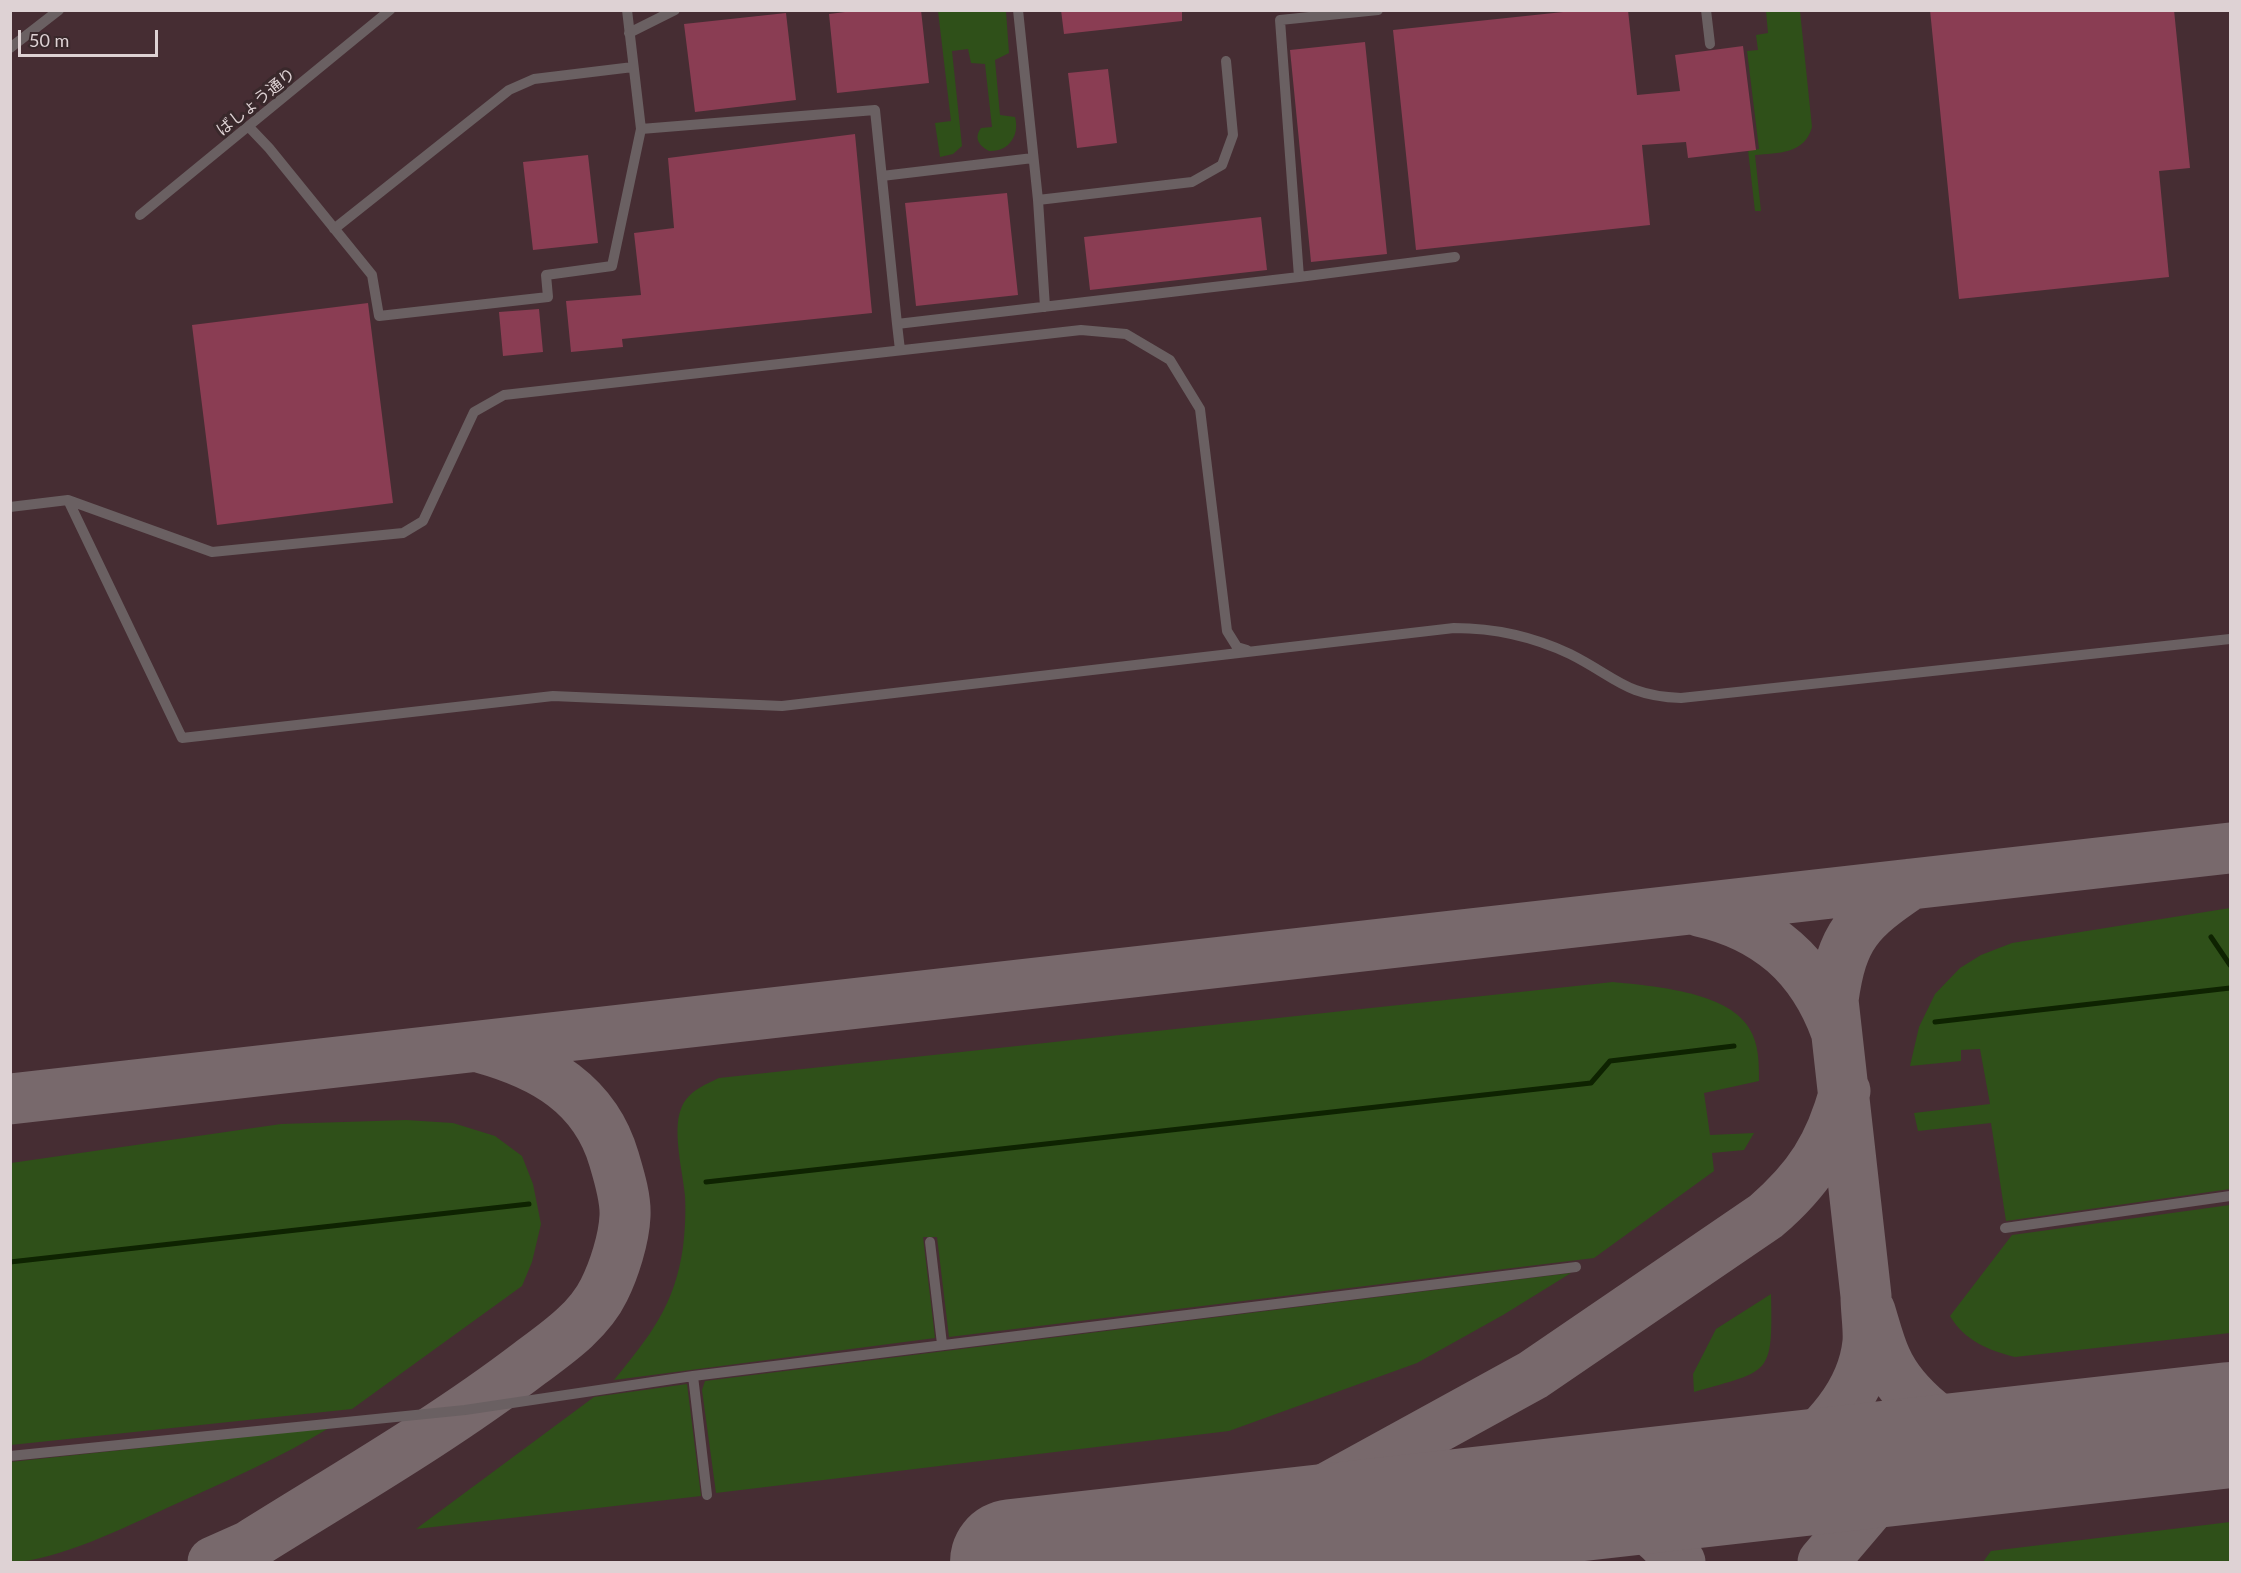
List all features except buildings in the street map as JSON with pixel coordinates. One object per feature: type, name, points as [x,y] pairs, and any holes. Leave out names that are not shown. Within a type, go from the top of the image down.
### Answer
[{"type":"lane","points":[[10,48],[59,10]]},
{"type":"lane","name":"ばしょう通り","points":[[140,215],[390,10]]},
{"type":"lane","points":[[249,127],[269,148],[372,275],[379,316],[548,297],[546,275],[612,266],[640,129],[627,10]]},
{"type":"lane","points":[[630,33],[675,10]]},
{"type":"lane","points":[[1018,10],[1038,200],[1045,307]]},
{"type":"lane","points":[[1299,277],[1280,20],[1286,15],[1378,10]]},
{"type":"lane","points":[[1706,10],[1710,44]]},
{"type":"lane","points":[[1038,200],[1192,182],[1222,165],[1233,135],[1226,61]]},
{"type":"lane","points":[[334,229],[509,90],[534,79],[633,67]]},
{"type":"lane","points":[[640,129],[875,110],[900,350]]},
{"type":"lane","points":[[882,176],[1033,158]]},
{"type":"lane","points":[[897,324],[1455,257]]},
{"type":"lane","points":[[10,507],[68,501],[212,552],[403,533],[423,521],[474,412],[504,395],[1081,330],[1126,334],[1170,360],[1200,409],[1227,631],[1238,647],[1250,651]]},
{"type":"lane","points":[[68,501],[182,738],[553,696],[782,706],[1454,628],[1484,628],[1516,633],[1544,642],[1572,655],[1630,690],[1654,697],[1681,698],[2230,639]]},
{"type":"lane","points":[[2005,1228],[2230,1196]]},
{"type":"lane","points":[[930,1242],[942,1344]]},
{"type":"lane","points":[[10,1456],[465,1410],[693,1376],[1576,1267]]},
{"type":"lane","points":[[693,1376],[707,1495]]},
{"type":"shaded area","points":[[11,11],[2230,11],[2230,1562],[11,1562]]},
{"type":"green space","points":[[938,11],[1006,11],[1009,53],[995,60],[1000,115],[1015,117],[1016,130],[1011,141],[1002,149],[989,151],[980,144],[978,139],[981,128],[992,127],[985,64],[971,63],[968,49],[952,51],[962,146],[953,154],[940,157],[935,123],[951,121]]},
{"type":"green space","points":[[1766,11],[1800,11],[1812,127],[1808,136],[1797,147],[1781,152],[1755,155],[1761,211],[1755,211],[1748,150],[1759,149],[1747,51],[1758,50],[1756,35],[1768,33]]},
{"type":"green space","points":[[2230,908],[2230,1189],[2006,1221],[1991,1123],[1918,1131],[1914,1113],[1990,1104],[1980,1049],[1961,1050],[1961,1061],[1910,1066],[1919,1027],[1935,994],[1960,968],[1981,955],[2012,943]]},
{"type":"green space","points":[[1613,982],[1687,993],[1724,1006],[1749,1028],[1755,1040],[1759,1081],[1704,1093],[1710,1135],[1754,1133],[1744,1150],[1712,1153],[1714,1171],[1594,1258],[949,1337],[937,1237],[923,1237],[935,1338],[614,1380],[650,1334],[674,1286],[683,1247],[685,1215],[678,1140],[679,1118],[687,1098],[702,1086],[719,1078]]},
{"type":"green space","points":[[406,1120],[453,1123],[495,1136],[522,1156],[533,1184],[541,1224],[532,1262],[522,1286],[352,1409],[11,1445],[11,1163],[281,1124]]},
{"type":"green space","points":[[2230,1205],[2230,1333],[2015,1357],[1996,1351],[1970,1338],[1950,1316],[2012,1235]]},
{"type":"green space","points":[[1571,1273],[1503,1315],[1417,1363],[1229,1431],[716,1493],[702,1390],[705,1381]]},
{"type":"green space","points":[[1771,1294],[1770,1341],[1768,1356],[1762,1366],[1738,1379],[1694,1392],[1693,1374],[1716,1329]]},
{"type":"green space","points":[[687,1384],[701,1496],[416,1529],[594,1397]]},
{"type":"green space","points":[[329,1428],[251,1470],[113,1533],[70,1550],[11,1562],[10,1462]]},
{"type":"green space","points":[[2230,1522],[2230,1562],[1983,1562],[1991,1551]]},
{"type":"waterway","points":[[2211,937],[2230,965]]},
{"type":"waterway","points":[[1935,1022],[2230,988]]},
{"type":"waterway","points":[[706,1182],[1591,1083],[1610,1061],[1734,1046]]},
{"type":"waterway","points":[[10,1262],[529,1204]]},
{"type":"taxiway","points":[[10,1099],[2230,848]]},
{"type":"taxiway","points":[[1775,1476],[1834,1418],[1857,1383],[1864,1363],[1868,1342],[1866,1296],[1833,1000],[1842,960],[1856,931],[1865,919],[1911,884]]},
{"type":"taxiway","points":[[1699,911],[1746,927],[1766,938],[1784,952],[1814,987],[1836,1031]]},
{"type":"taxiway","points":[[213,1562],[249,1546],[462,1412],[571,1331],[590,1312],[604,1290],[618,1254],[625,1216],[620,1180],[605,1136],[594,1117],[580,1100],[546,1073],[526,1063],[482,1048]]},
{"type":"taxiway","points":[[1238,1537],[1533,1375],[1766,1216],[1794,1189],[1816,1160],[1832,1129],[1845,1091]]},
{"type":"taxiway","points":[[1870,1311],[1886,1359],[1904,1388],[1943,1424],[1986,1452]]},
{"type":"taxiway","points":[[1823,1562],[1869,1508],[1921,1460]]},
{"type":"taxiway","points":[[1593,1497],[1630,1517],[1651,1532],[1671,1550],[1680,1562]]},
{"type":"runway","points":[[1013,1562],[2230,1425]]}]
